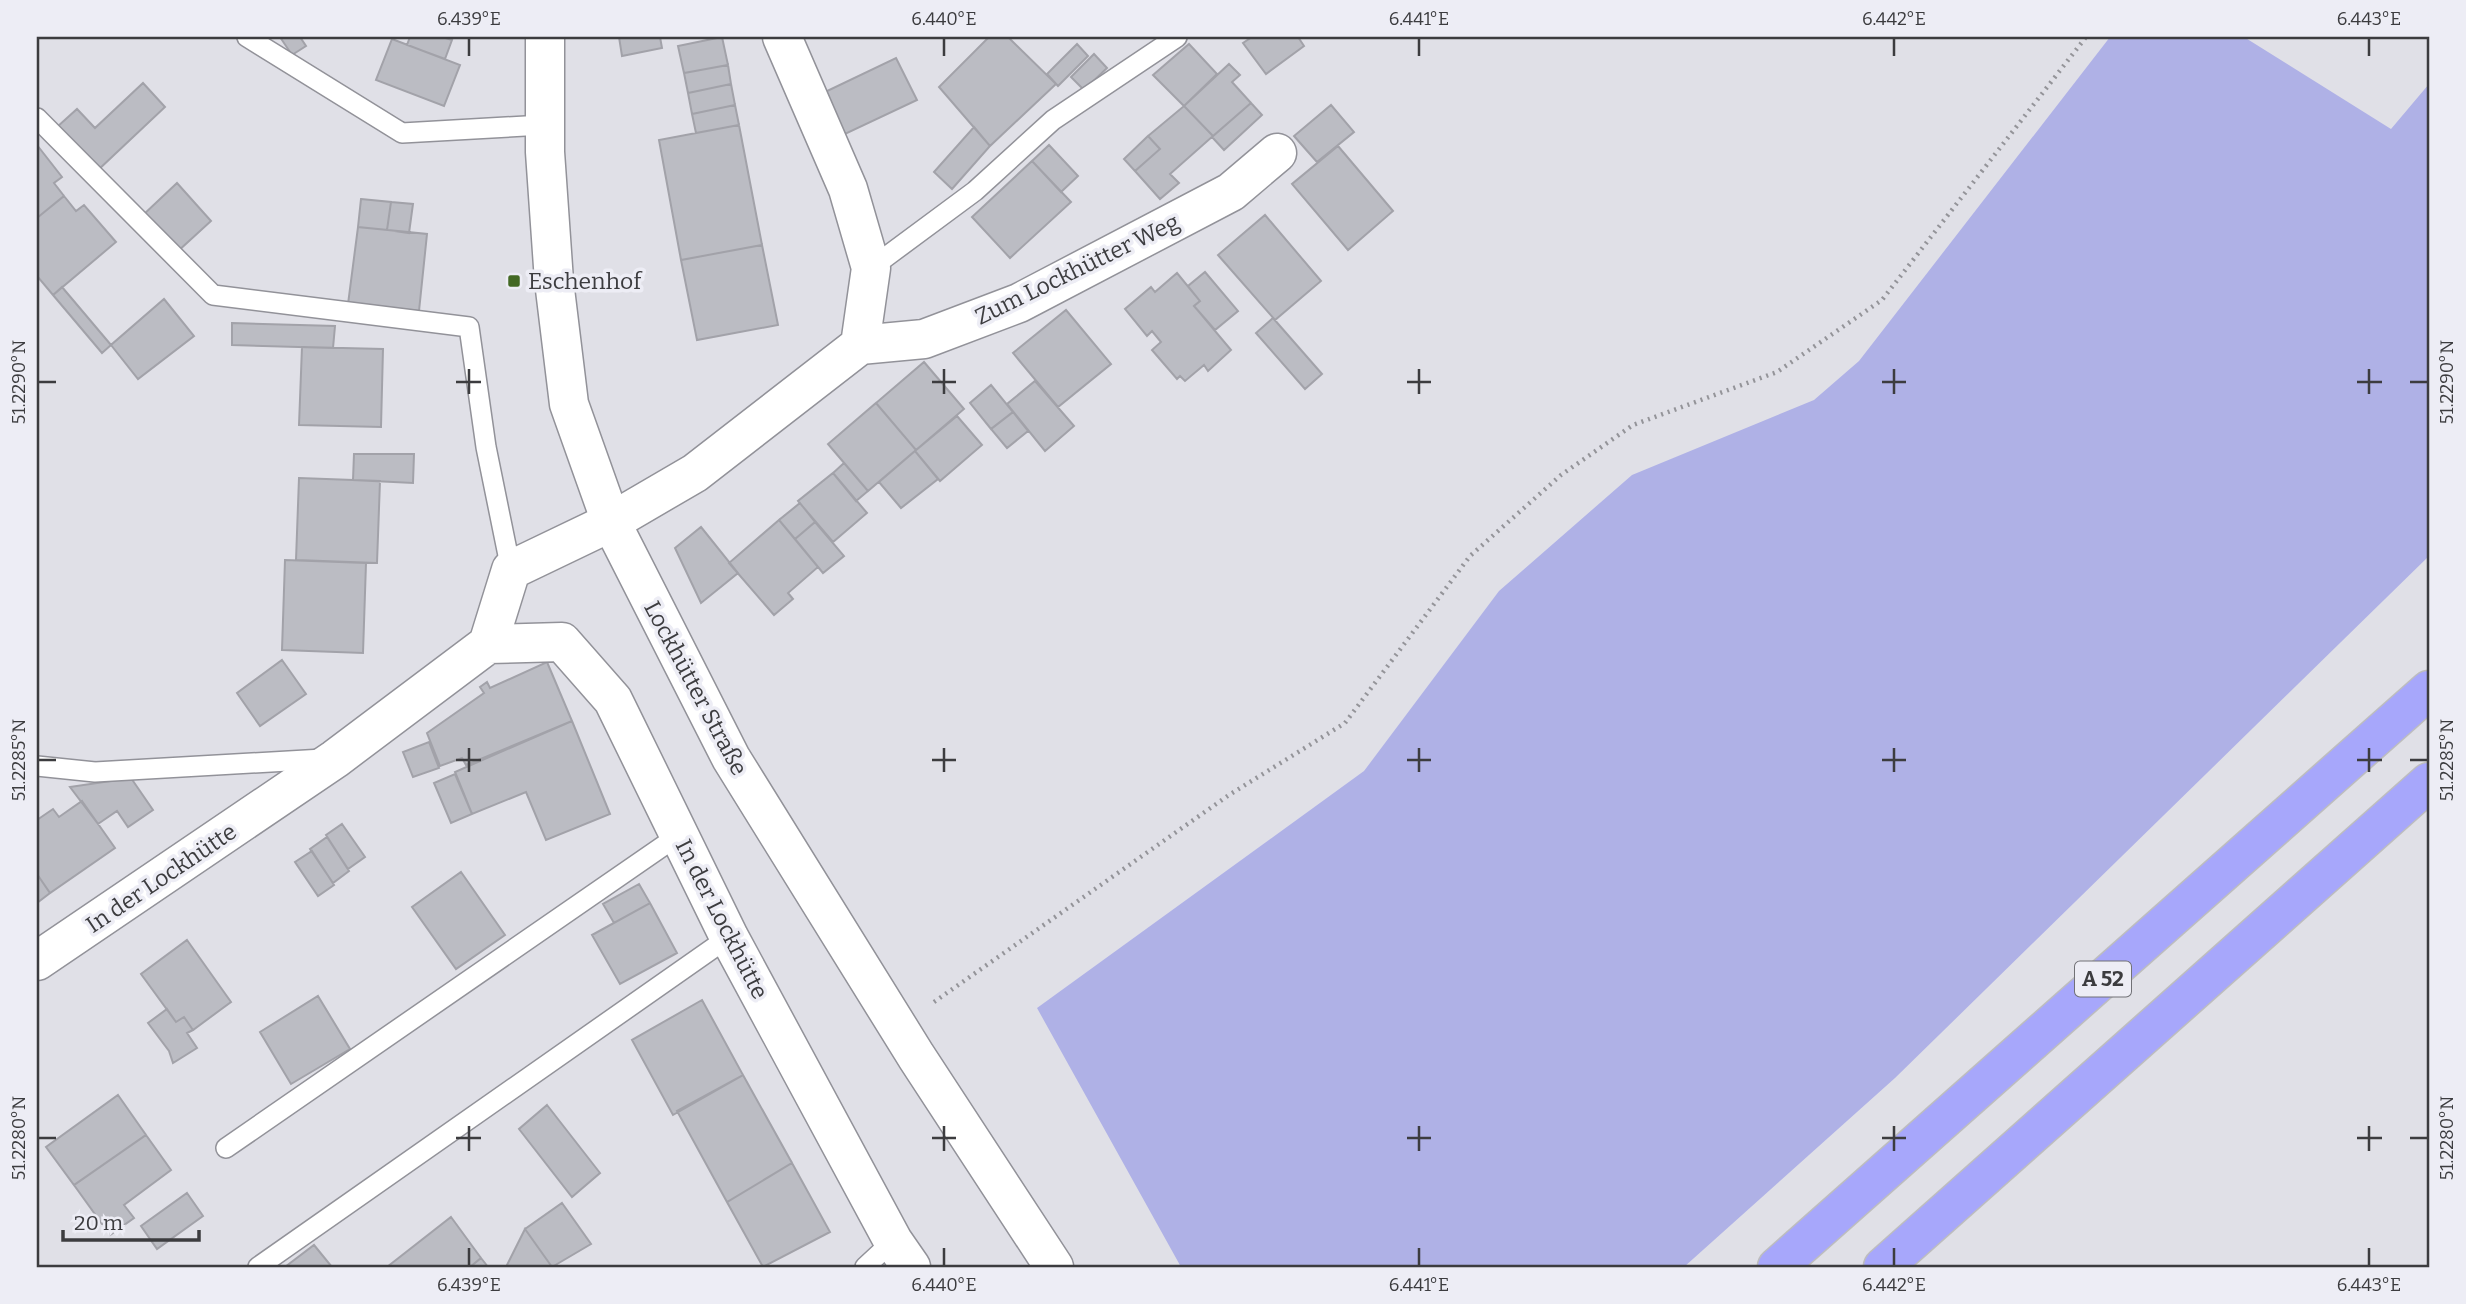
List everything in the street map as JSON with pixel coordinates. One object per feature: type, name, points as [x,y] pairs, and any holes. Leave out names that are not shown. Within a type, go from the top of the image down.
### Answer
[{"type":"highway","name":"A 52","points":[[1777,1267],[2429,690]]},
{"type":"highway","points":[[1883,1267],[2429,782]]},
{"type":"street","name":"Lockhütter Straße","points":[[545,37],[543,125],[554,281],[569,404],[611,522],[731,758],[916,1056],[1054,1267]]},
{"type":"street","points":[[488,643],[511,570],[611,522],[695,472],[860,345],[871,268],[848,189],[782,37]]},
{"type":"street","name":"Zum Lockhütter Weg","points":[[860,345],[924,339],[1019,303],[1231,192],[1277,153]]},
{"type":"street","name":"In der Lockhütte","points":[[37,961],[335,759],[488,643],[562,642],[613,699],[729,937],[902,1254]]},
{"type":"lane","points":[[247,37],[402,134],[543,125]]},
{"type":"lane","points":[[871,268],[975,191],[1053,120],[1177,37]]},
{"type":"lane","points":[[37,117],[212,295],[469,327],[486,447],[511,570]]},
{"type":"lane","points":[[37,766],[95,772],[335,759]]},
{"type":"lane","points":[[226,1148],[679,835]]},
{"type":"lane","points":[[258,1267],[729,937]]},
{"type":"lane","points":[[865,1267],[902,1254]]},
{"type":"path","points":[[930,1005],[1229,795],[1345,723],[1470,556],[1560,475],[1633,425],[1777,372],[1882,300],[2085,37]]},
{"type":"shaded area","points":[[2110,37],[2244,37],[2391,129],[2429,84],[2429,556],[1895,1078],[1684,1267],[1181,1267],[1037,1008],[1364,771],[1499,591],[1632,475],[1814,400],[1859,361]]},
{"type":"building","points":[[280,37],[300,37],[306,46],[292,55]]},
{"type":"building","points":[[410,37],[442,37],[452,40],[445,59],[407,45]]},
{"type":"building","points":[[619,37],[660,37],[662,48],[622,56]]},
{"type":"building","points":[[722,37],[728,65],[684,73],[678,46]]},
{"type":"building","points":[[989,37],[1008,37],[1056,84],[990,146],[939,87]]},
{"type":"building","points":[[1252,37],[1298,37],[1304,46],[1266,74],[1243,43]]},
{"type":"building","points":[[392,39],[460,65],[444,106],[376,80]]},
{"type":"building","points":[[1077,44],[1088,56],[1058,86],[1047,74]]},
{"type":"building","points":[[1189,44],[1217,74],[1184,106],[1153,75]]},
{"type":"building","points":[[1094,54],[1107,68],[1084,90],[1071,77]]},
{"type":"building","points":[[896,58],[917,100],[845,134],[825,92]]},
{"type":"building","points":[[1229,64],[1240,75],[1232,82],[1251,103],[1213,136],[1184,106]]},
{"type":"building","points":[[728,65],[731,84],[688,93],[684,73]]},
{"type":"building","points":[[143,83],[165,107],[97,171],[57,127],[77,109],[95,128]]},
{"type":"building","points":[[731,84],[735,105],[692,114],[688,93]]},
{"type":"building","points":[[1251,103],[1262,115],[1224,150],[1212,137]]},
{"type":"building","points":[[735,105],[739,125],[696,133],[692,114]]},
{"type":"building","points":[[1331,105],[1354,132],[1317,162],[1294,136]]},
{"type":"building","points":[[1184,106],[1213,136],[1170,174],[1179,183],[1160,199],[1135,171],[1160,149],[1148,136]]},
{"type":"building","points":[[739,125],[762,245],[681,260],[659,140]]},
{"type":"building","points":[[974,127],[990,146],[952,189],[934,172]]},
{"type":"building","points":[[1148,136],[1160,149],[1135,171],[1124,159]]},
{"type":"building","points":[[37,145],[62,177],[54,183],[64,196],[37,218]]},
{"type":"building","points":[[1049,145],[1078,176],[1061,192],[1032,161]]},
{"type":"building","points":[[1338,146],[1393,211],[1348,250],[1292,184]]},
{"type":"building","points":[[1032,161],[1071,202],[1010,258],[972,217]]},
{"type":"building","points":[[177,183],[211,221],[177,252],[143,215]]},
{"type":"building","points":[[64,196],[76,211],[84,205],[116,242],[53,295],[37,276],[37,218]]},
{"type":"building","points":[[361,199],[391,202],[387,230],[358,227]]},
{"type":"building","points":[[391,202],[413,204],[409,233],[387,230]]},
{"type":"building","points":[[1265,215],[1321,281],[1275,320],[1218,255]]},
{"type":"building","points":[[358,227],[427,234],[419,311],[348,304]]},
{"type":"building","points":[[762,245],[778,325],[697,340],[681,260]]},
{"type":"building","points":[[1205,272],[1238,311],[1215,330],[1194,306],[1200,301],[1188,286]]},
{"type":"building","points":[[1177,273],[1200,301],[1194,306],[1231,350],[1208,371],[1204,365],[1185,381],[1180,376],[1177,379],[1152,350],[1161,342],[1152,331],[1147,336],[1125,309],[1151,287],[1155,292]]},
{"type":"building","points":[[62,287],[111,345],[102,353],[53,295]]},
{"type":"building","points":[[164,299],[194,336],[138,379],[111,345]]},
{"type":"building","points":[[1066,310],[1111,364],[1058,407],[1013,353]]},
{"type":"building","points":[[1273,318],[1322,374],[1305,389],[1256,333]]},
{"type":"building","points":[[232,323],[335,326],[333,348],[232,345]]},
{"type":"building","points":[[302,347],[383,349],[381,427],[299,425]]},
{"type":"building","points":[[924,362],[964,409],[916,450],[876,403]]},
{"type":"building","points":[[1035,381],[1074,426],[1045,451],[1007,404]]},
{"type":"building","points":[[991,385],[1013,412],[991,429],[970,403]]},
{"type":"building","points":[[876,403],[916,450],[868,491],[828,444]]},
{"type":"building","points":[[1013,412],[1028,431],[1007,448],[991,429]]},
{"type":"building","points":[[957,416],[982,445],[940,481],[915,451]]},
{"type":"building","points":[[915,451],[938,479],[901,508],[879,482]]},
{"type":"building","points":[[354,454],[414,454],[413,483],[353,480]]},
{"type":"building","points":[[844,463],[868,491],[856,501],[833,473]]},
{"type":"building","points":[[833,473],[867,513],[833,542],[798,501]]},
{"type":"building","points":[[299,478],[380,481],[377,563],[296,560]]},
{"type":"building","points":[[800,503],[815,522],[795,539],[779,520]]},
{"type":"building","points":[[779,520],[818,567],[788,593],[793,599],[774,615],[729,563]]},
{"type":"building","points":[[815,522],[844,556],[823,573],[795,539]]},
{"type":"building","points":[[701,527],[738,573],[701,603],[675,548]]},
{"type":"building","points":[[285,560],[366,563],[363,653],[282,650]]},
{"type":"building","points":[[282,660],[306,694],[260,726],[237,693]]},
{"type":"building","points":[[547,662],[572,721],[466,765],[462,758],[440,766],[427,733],[484,693],[480,687],[487,682],[490,688]]},
{"type":"building","points":[[572,721],[610,814],[546,840],[526,792],[472,814],[455,772]]},
{"type":"building","points":[[429,742],[439,768],[413,777],[403,752]]},
{"type":"building","points":[[455,774],[472,814],[451,823],[434,783]]},
{"type":"building","points":[[131,778],[153,810],[128,827],[117,811],[98,824],[70,787]]},
{"type":"building","points":[[82,801],[115,848],[50,893],[37,874],[37,820],[53,809],[59,817]]},
{"type":"building","points":[[342,824],[365,857],[348,869],[326,835]]},
{"type":"building","points":[[327,837],[349,871],[333,883],[310,849]]},
{"type":"building","points":[[312,851],[334,885],[318,896],[295,862]]},
{"type":"building","points":[[461,872],[505,935],[456,969],[412,907]]},
{"type":"building","points":[[37,874],[50,893],[37,903]]},
{"type":"building","points":[[639,884],[650,903],[614,923],[603,904]]},
{"type":"building","points":[[650,903],[677,953],[620,984],[592,935]]},
{"type":"building","points":[[187,940],[231,1002],[193,1030],[184,1017],[176,1022],[141,974]]},
{"type":"building","points":[[318,996],[350,1049],[291,1084],[260,1032]]},
{"type":"building","points":[[702,1000],[743,1075],[673,1115],[632,1040]]},
{"type":"building","points":[[167,1009],[176,1022],[184,1017],[193,1030],[187,1033],[197,1048],[173,1063],[169,1051],[148,1023]]},
{"type":"building","points":[[743,1075],[792,1163],[727,1202],[677,1111]]},
{"type":"building","points":[[118,1095],[146,1135],[74,1185],[46,1147]]},
{"type":"building","points":[[547,1105],[600,1173],[572,1197],[519,1129]]},
{"type":"building","points":[[146,1135],[171,1170],[124,1205],[134,1218],[110,1235],[74,1185]]},
{"type":"building","points":[[792,1163],[830,1232],[763,1267],[727,1202]]},
{"type":"building","points":[[187,1193],[203,1216],[157,1249],[141,1226]]},
{"type":"building","points":[[562,1203],[591,1244],[552,1267],[525,1229]]},
{"type":"building","points":[[451,1217],[481,1258],[470,1267],[387,1267]]},
{"type":"building","points":[[525,1229],[552,1267],[506,1267]]},
{"type":"building","points":[[314,1245],[332,1267],[285,1267]]},
{"type":"building","points":[[481,1258],[488,1267],[470,1267]]},
{"type":"place","name":"Eschenhof","points":[[514,281]]}]
